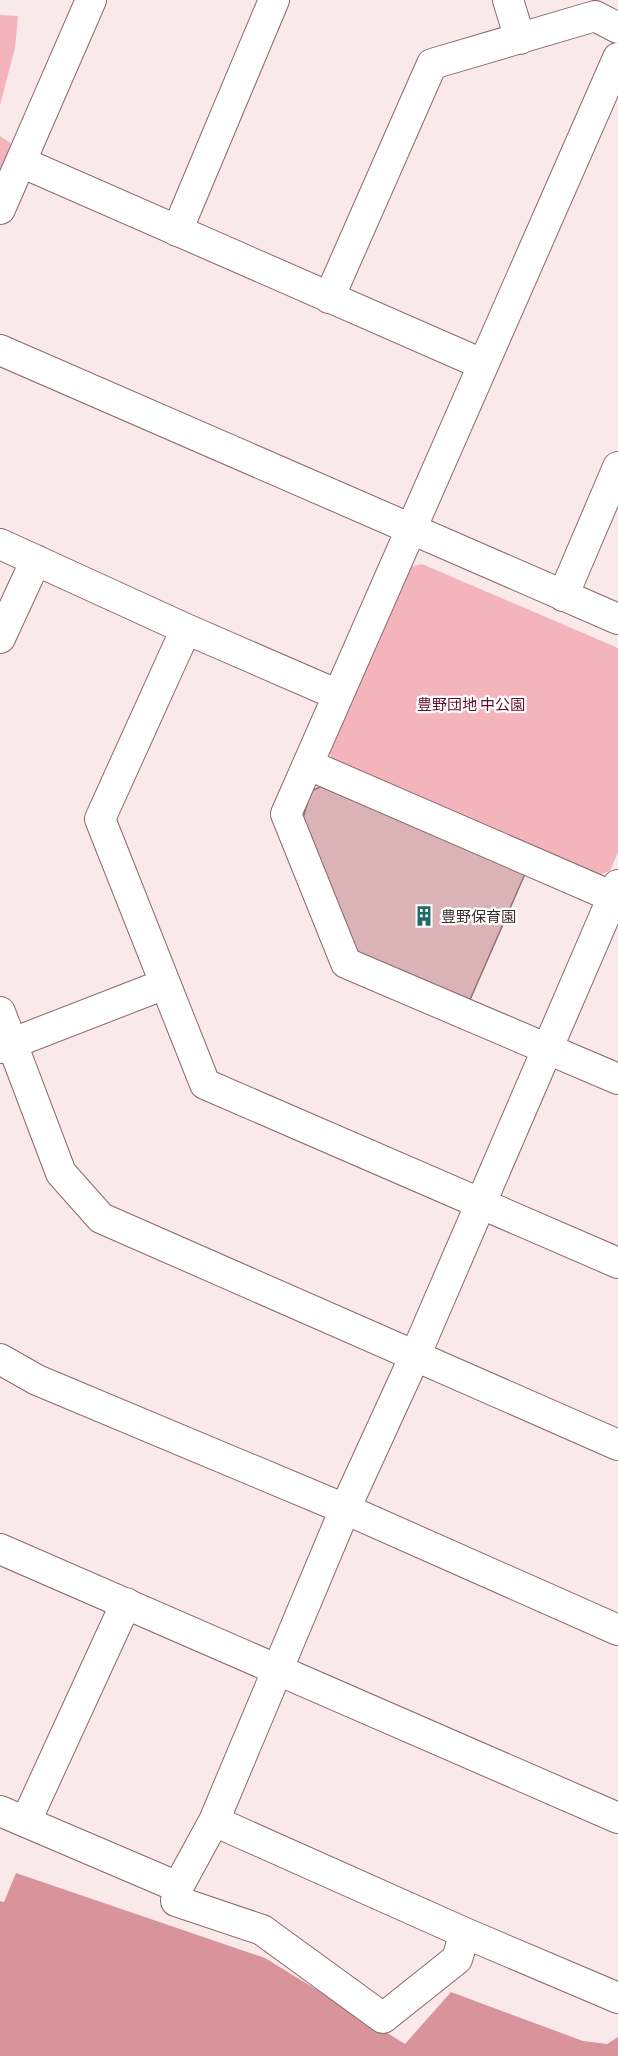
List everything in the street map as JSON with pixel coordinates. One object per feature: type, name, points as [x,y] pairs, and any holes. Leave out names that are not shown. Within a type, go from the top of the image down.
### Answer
[{"type":"street","points":[[0,209],[91,0]]},
{"type":"street","points":[[177,231],[274,0]]},
{"type":"street","points":[[508,0],[520,39]]},
{"type":"street","points":[[329,298],[432,64],[594,16],[618,28]]},
{"type":"street","points":[[618,58],[286,814],[346,963],[618,1079]]},
{"type":"street","points":[[21,162],[482,364]]},
{"type":"street","points":[[0,350],[618,619]]},
{"type":"street","points":[[562,596],[618,467]]},
{"type":"street","points":[[0,544],[338,695]]},
{"type":"street","points":[[0,638],[36,560]]},
{"type":"street","points":[[186,629],[100,819],[205,1084],[618,1263]]},
{"type":"street","points":[[309,765],[616,894],[415,1356],[345,1509],[214,1821],[178,1887],[176,1901],[262,1930],[383,2018],[457,1959],[465,1933]]},
{"type":"street","points":[[6,1046],[165,984]]},
{"type":"street","points":[[0,1012],[6,1046],[61,1173],[100,1218],[618,1445]]},
{"type":"street","points":[[0,1359],[37,1380],[345,1509],[618,1630]]},
{"type":"street","points":[[0,1549],[618,1818]]},
{"type":"street","points":[[126,1604],[13,1816],[178,1887]]},
{"type":"street","points":[[214,1821],[465,1933],[617,1993]]},
{"type":"green space","points":[[0,15],[18,16],[15,48],[0,105]]},
{"type":"green space","points":[[0,136],[12,144],[0,173]]},
{"type":"green space","name":"豊野団地 中公園","points":[[422,564],[618,648],[618,852],[610,871],[597,876],[335,765],[327,748],[410,567]]},
{"type":"shaded area","points":[[16,1873],[265,1958],[405,2044],[451,1992],[583,2041],[607,2044],[618,2037],[618,2056],[0,2056],[0,1901],[4,1902]]},
{"type":"building","name":"豊野保育園","points":[[322,786],[525,874],[469,1002],[358,957],[303,818],[311,791]]},
{"type":"place","name":"豊野保育園","points":[[424,916]]}]
